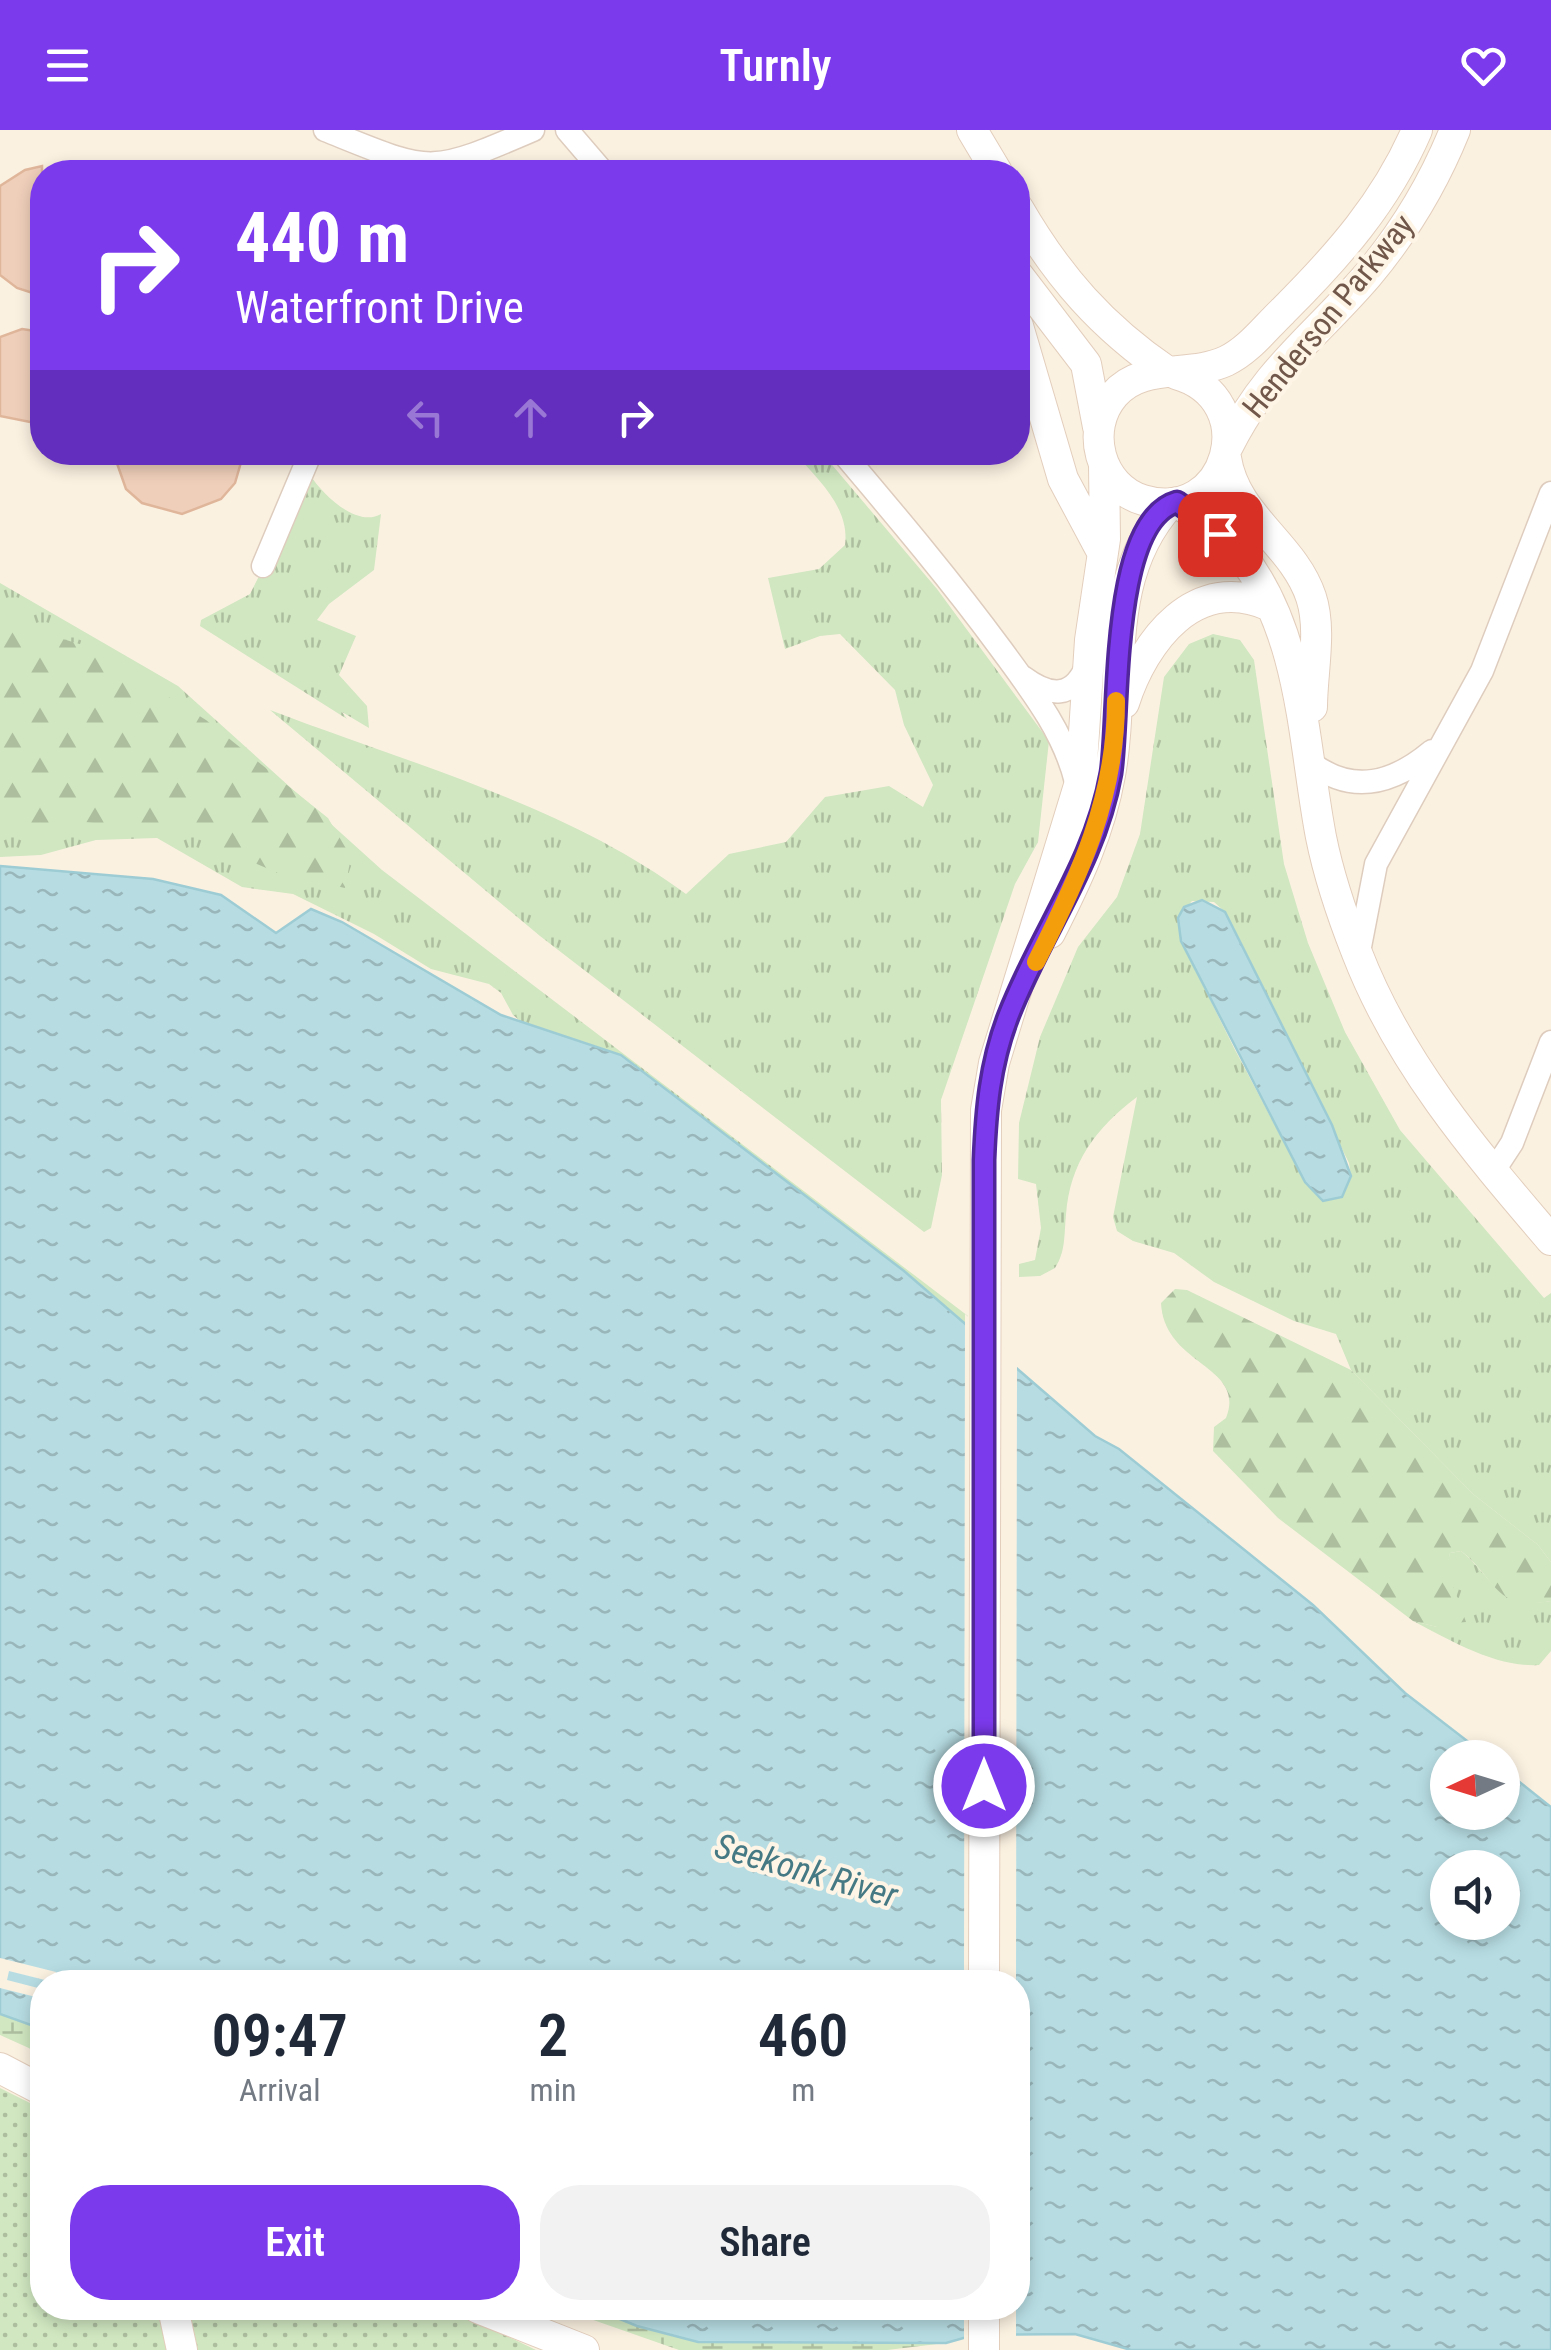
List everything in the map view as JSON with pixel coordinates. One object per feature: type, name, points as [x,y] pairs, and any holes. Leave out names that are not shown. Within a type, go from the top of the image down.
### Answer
[{"type":"main road","name":"Henderson Parkway","points":[[984,1970],[988,1098],[1008,1016],[1078,792],[1087,732],[1089,656],[1103,556],[1104,465],[1098,432],[1105,408],[1123,386],[1141,376],[1212,366],[1242,351],[1316,279],[1374,208],[1417,130]]},
{"type":"main road","name":"Henderson Parkway","points":[[1008,1016],[1093,843],[1115,734],[1117,662],[1130,573],[1144,536],[1174,502],[1208,486],[1276,368],[1342,303],[1390,247],[1430,184],[1455,130]]},
{"type":"main road","points":[[1030,228],[1051,264],[1081,302],[1172,373]]},
{"type":"main road","points":[[1030,291],[1086,364],[1098,432]]},
{"type":"main road","points":[[1030,367],[1063,478],[1103,556]]},
{"type":"main road","name":"Henderson Parkway","points":[[1172,373],[1205,387],[1219,404],[1228,426],[1227,453]]},
{"type":"main road","points":[[1227,453],[1239,498],[1294,565],[1312,598],[1312,763]]},
{"type":"main road","points":[[1104,465],[1116,483],[1134,496],[1174,502],[1240,554],[1270,606],[1290,662],[1312,763],[1327,863],[1359,959],[1409,1059],[1492,1172],[1551,1240]]},
{"type":"main road","points":[[1115,734],[1140,659],[1175,617],[1220,598],[1243,598],[1270,606]]},
{"type":"main road","points":[[0,2068],[30,2084]]},
{"type":"main road","points":[[175,2320],[182,2350]]},
{"type":"main road","points":[[508,2320],[584,2350]]},
{"type":"main road","points":[[984,2320],[984,2350]]},
{"type":"street","points":[[325,130],[401,160]]},
{"type":"street","points":[[462,160],[532,130]]},
{"type":"street","points":[[567,130],[593,160]]},
{"type":"street","points":[[263,566],[306,465]]},
{"type":"street","points":[[853,465],[944,572],[1020,675],[1064,742],[1078,792]]},
{"type":"street","points":[[1359,959],[1376,864],[1492,648],[1551,492]]},
{"type":"street","points":[[1020,675],[1044,690],[1064,692],[1079,681],[1089,656]]},
{"type":"street","points":[[1312,763],[1343,780],[1374,784],[1416,764],[1445,738]]},
{"type":"street","points":[[1492,1172],[1512,1143],[1551,1042]]},
{"type":"green space","points":[[805,465],[832,465],[937,589],[1049,741],[1038,842],[1015,884],[941,1100],[942,1175],[931,1228],[924,1232],[540,936],[270,710],[539,811],[640,863],[686,894],[729,854],[786,842],[825,797],[889,786],[923,807],[933,785],[904,725],[895,690],[840,634],[820,636],[785,649],[768,578],[819,569],[845,545],[842,518]]},
{"type":"green space","points":[[310,475],[323,492],[351,513],[362,517],[381,514],[374,570],[329,604],[317,620],[356,636],[339,675],[367,706],[369,728],[342,712],[347,719],[200,626],[201,620],[250,594]]},
{"type":"green space","points":[[0,583],[178,686],[382,870],[968,1316],[966,1341],[524,1024],[513,1015],[501,993],[489,984],[431,969],[374,934],[293,894],[242,887],[157,838],[96,840],[41,855],[0,857]]},
{"type":"green space","points":[[0,620],[86,646],[206,720],[328,818],[351,857],[345,888],[278,873],[180,831],[83,822],[0,828]]},
{"type":"green space","points":[[1213,634],[1240,640],[1254,660],[1284,864],[1308,943],[1345,1032],[1400,1130],[1544,1298],[1551,1293],[1551,1562],[1538,1545],[1473,1494],[1351,1370],[1336,1334],[1294,1321],[1214,1282],[1174,1253],[1133,1241],[1117,1231],[1113,1217],[1137,1097],[1109,1121],[1079,1163],[1069,1196],[1059,1262],[1040,1276],[1019,1277],[1019,1264],[1035,1260],[1041,1228],[1036,1184],[1018,1179],[1019,1123],[1040,1037],[1078,947],[1117,897],[1140,834],[1164,677],[1189,644]],"holes":[[[1192,901],[1214,902],[1225,912],[1349,1163],[1351,1176],[1342,1197],[1323,1201],[1305,1182],[1181,941],[1178,918]]]},
{"type":"green space","points":[[1175,1289],[1187,1290],[1351,1370],[1473,1494],[1538,1545],[1551,1562],[1551,1601],[1518,1602],[1507,1597],[1461,1551],[1450,1553],[1447,1569],[1466,1622],[1437,1627],[1413,1621],[1278,1518],[1213,1451],[1214,1427],[1226,1418],[1229,1400],[1225,1387],[1175,1340],[1166,1324],[1161,1303]]},
{"type":"green space","points":[[1461,1551],[1508,1597],[1533,1603],[1551,1601],[1551,1651],[1539,1665],[1490,1657],[1413,1621],[1437,1627],[1453,1587],[1446,1569],[1450,1553]]},
{"type":"green space","points":[[0,2014],[30,2025],[30,2049],[0,2035]]},
{"type":"green space","points":[[0,2088],[30,2103],[30,2320],[474,2320],[536,2350],[0,2350]]},
{"type":"green space","points":[[593,2320],[622,2320],[698,2342],[946,2343],[887,2350],[679,2350]]},
{"type":"water","name":"Seekonk River","points":[[0,866],[153,879],[221,895],[276,933],[311,909],[342,922],[501,1015],[621,1055],[904,1271],[1095,1436],[1119,1449],[1313,1605],[1405,1693],[1466,1740],[1430,1740],[1430,1830],[1520,1830],[1520,1782],[1551,1807],[1551,2350],[1131,2350],[1075,2334],[974,2335],[946,2343],[698,2342],[622,2320],[1030,2320],[1030,1970],[30,1970],[30,2025],[0,2014]]},
{"type":"water","points":[[1202,900],[1225,912],[1332,1125],[1351,1176],[1342,1197],[1323,1201],[1305,1182],[1181,941],[1178,918],[1184,907]]},
{"type":"pier","points":[[965,1314],[1017,1359],[1016,1970],[964,1970]]},
{"type":"pier","points":[[0,1958],[48,1970],[30,1970],[30,1976],[9,1971],[7,1980],[30,1986],[30,1996],[0,1988]]},
{"type":"pier","points":[[964,2320],[1016,2320],[1016,2340],[964,2343]]},
{"type":"building","points":[[30,169],[30,292],[0,275],[0,186]]},
{"type":"building","points":[[30,330],[30,422],[0,416],[0,337]]},
{"type":"building","points":[[118,465],[240,465],[235,483],[221,499],[182,514],[142,503],[126,489]]},
{"type":"slow traffic","points":[[1036,962],[1093,843],[1111,770],[1116,701]]},
{"type":"route","points":[[984,1786],[984,1160],[991,1074],[1008,1016],[1093,843],[1108,787],[1124,605],[1138,548],[1170,503],[1177,502],[1220,534]]}]
